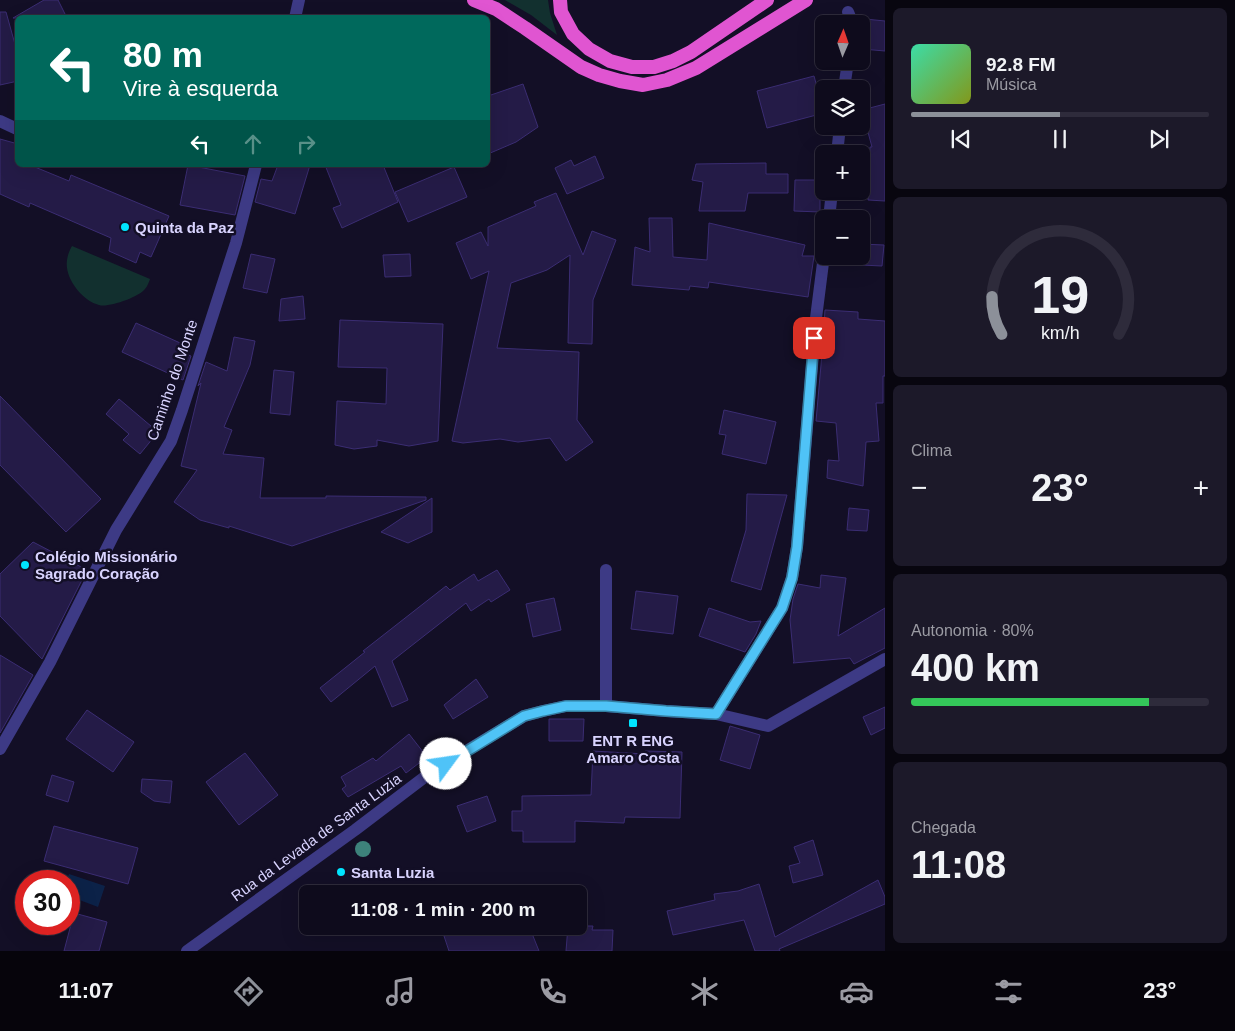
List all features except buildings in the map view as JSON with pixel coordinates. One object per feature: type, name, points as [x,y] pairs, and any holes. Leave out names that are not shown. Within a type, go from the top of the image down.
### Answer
[{"type":"highway","points":[[474,0],[496,9],[580,67],[599,75],[643,85],[666,80],[696,68],[806,0]]},
{"type":"highway","points":[[560,0],[561,12],[572,34],[589,49],[610,61],[632,67],[654,67],[692,52],[767,0]]},
{"type":"street","points":[[296,15],[299,0]]},
{"type":"street","points":[[0,121],[15,128]]},
{"type":"street","name":"Caminho do Monte","points":[[0,749],[50,662],[116,530],[171,441],[236,243],[255,167]]},
{"type":"street","points":[[716,714],[782,608],[792,578],[797,547],[816,318],[823,265]]},
{"type":"street","points":[[606,570],[606,706]]},
{"type":"street","name":"Rua da Levada de Santa Luzia","points":[[187,951],[430,773],[524,716],[566,706],[606,706],[716,714],[768,726],[885,658]]},
{"type":"green space","points":[[505,0],[548,0],[557,35],[531,15]]},
{"type":"green space","points":[[72,246],[150,279],[147,286],[142,292],[123,301],[103,306],[93,303],[78,291],[68,274],[67,259]]},
{"type":"water","points":[[80,878],[105,886],[98,907],[80,900]]},
{"type":"place","name":"Quinta da Paz","points":[[125,227]]},
{"type":"place","name":"Colégio Missionário Sagrado Coração","points":[[25,565]]},
{"type":"place","name":"ENT R ENG Amaro Costa","points":[[633,723]]},
{"type":"place","name":"Santa Luzia","points":[[341,872]]},
{"type":"route","points":[[446,764],[524,716],[566,706],[606,706],[716,714],[782,608],[792,578],[797,547],[814,338]]}]
